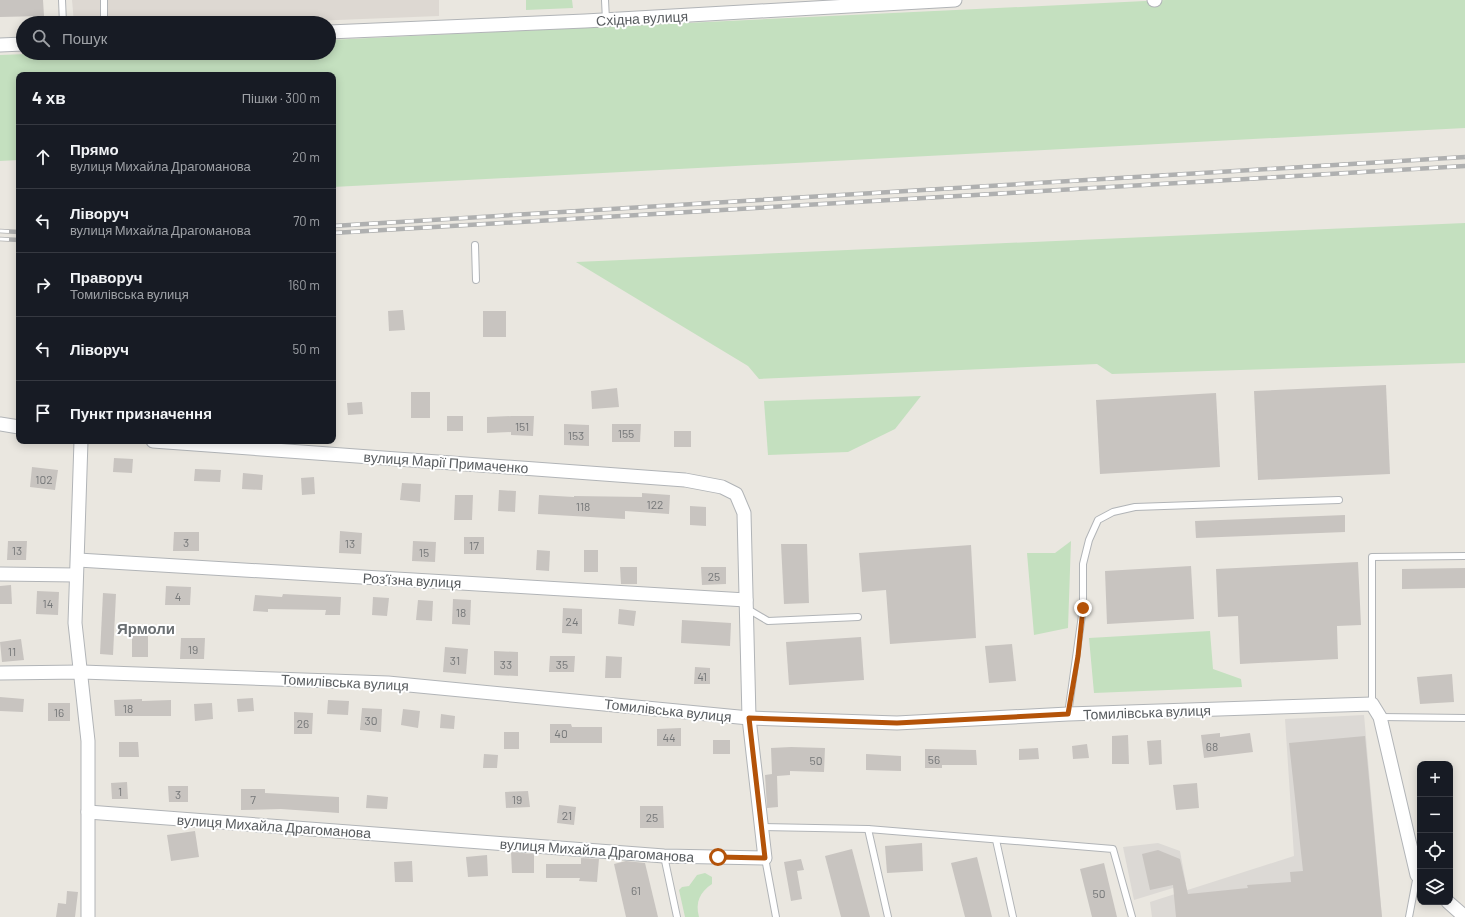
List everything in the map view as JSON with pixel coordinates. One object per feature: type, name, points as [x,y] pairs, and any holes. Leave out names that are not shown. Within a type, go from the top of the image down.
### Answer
[{"type":"street","name":"Східна вулиця","points":[[336,32],[606,20],[955,0]]},
{"type":"street","points":[[0,45],[16,44]]},
{"type":"street","points":[[0,424],[16,427]]},
{"type":"street","points":[[81,444],[75,622],[82,672],[88,741],[88,917]]},
{"type":"street","name":"вулиця Марії Примаченко","points":[[194,444],[685,480],[722,486],[736,494],[744,513],[746,604]]},
{"type":"street","name":"Розʼїзна вулиця","points":[[78,560],[746,604]]},
{"type":"street","points":[[0,574],[76,575]]},
{"type":"street","points":[[746,604],[749,718],[765,858]]},
{"type":"street","name":"Томилівська вулиця","points":[[0,673],[82,672],[388,683],[749,718],[897,723],[1068,714],[1372,704]]},
{"type":"street","points":[[1372,704],[1380,717],[1417,872]]},
{"type":"street","name":"вулиця Михайла Драгоманова","points":[[88,812],[664,856],[765,858]]},
{"type":"street","points":[[1451,905],[1465,917]]},
{"type":"lane","points":[[62,0],[63,16]]},
{"type":"lane","points":[[104,0],[104,16]]},
{"type":"lane","points":[[606,0],[606,20]]},
{"type":"lane","points":[[475,245],[476,280]]},
{"type":"lane","points":[[1068,714],[1078,656],[1083,608],[1083,564],[1089,540],[1098,520],[1113,512],[1135,507],[1339,500]]},
{"type":"lane","points":[[1372,704],[1372,557],[1465,556]]},
{"type":"lane","points":[[746,604],[768,621],[858,617]]},
{"type":"lane","points":[[1380,717],[1465,718]]},
{"type":"lane","points":[[762,827],[868,829],[1113,850],[1132,917]]},
{"type":"lane","points":[[868,829],[888,917]]},
{"type":"lane","points":[[996,840],[1013,917]]},
{"type":"lane","points":[[664,856],[677,917]]},
{"type":"lane","points":[[765,858],[776,917]]},
{"type":"lane","points":[[1409,917],[1417,881]]},
{"type":"shaded area","points":[[72,0],[439,0],[439,16],[336,20],[336,16],[73,16]]},
{"type":"shaded area","points":[[1364,715],[1382,917],[1152,917],[1150,902],[1294,856],[1285,719]]},
{"type":"shaded area","points":[[1158,843],[1180,851],[1186,884],[1134,900],[1123,847]]},
{"type":"green space","points":[[526,0],[572,0],[573,8],[526,10]]},
{"type":"green space","points":[[1166,0],[1465,0],[1465,128],[336,187],[336,72],[16,72],[16,160],[0,161],[0,55],[16,54],[16,60],[336,60],[336,40]]},
{"type":"green space","points":[[1465,223],[1465,363],[1112,374],[1097,364],[759,379],[748,366],[576,262]]},
{"type":"green space","points":[[921,396],[895,429],[848,452],[768,455],[764,401]]},
{"type":"green space","points":[[1071,541],[1068,628],[1034,635],[1027,553],[1055,553]]},
{"type":"green space","points":[[1210,631],[1213,669],[1241,679],[1242,687],[1094,693],[1089,638]]},
{"type":"green space","points":[[705,873],[712,877],[712,884],[704,890],[698,902],[699,917],[685,917],[679,890],[682,887],[689,886],[697,875]]},
{"type":"building","points":[[0,0],[43,0],[44,16],[0,17]]},
{"type":"building","points":[[403,310],[405,330],[389,331],[388,311]]},
{"type":"building","points":[[483,311],[506,311],[506,337],[483,337]]},
{"type":"building","points":[[1386,385],[1390,474],[1258,480],[1254,391]]},
{"type":"building","points":[[617,388],[619,407],[592,409],[591,391]]},
{"type":"building","points":[[411,392],[430,392],[430,418],[411,418]]},
{"type":"building","points":[[1216,393],[1220,467],[1100,474],[1096,400]]},
{"type":"building","points":[[362,402],[363,414],[348,415],[347,403]]},
{"type":"building","points":[[447,416],[463,416],[463,431],[447,431]]},
{"type":"building","points":[[534,416],[533,436],[511,435],[511,432],[487,433],[487,417]]},
{"type":"building","points":[[564,424],[589,425],[589,446],[564,445]]},
{"type":"building","points":[[612,424],[641,424],[640,442],[612,442]]},
{"type":"building","points":[[674,431],[691,431],[691,447],[674,447]]},
{"type":"building","points":[[114,458],[133,459],[132,473],[113,472]]},
{"type":"building","points":[[32,467],[58,470],[55,490],[30,487]]},
{"type":"building","points":[[195,469],[221,470],[220,482],[194,481]]},
{"type":"building","points":[[243,473],[263,475],[262,490],[242,489]]},
{"type":"building","points":[[314,477],[315,494],[302,495],[301,478]]},
{"type":"building","points":[[402,483],[421,484],[420,502],[400,500]]},
{"type":"building","points":[[499,490],[516,491],[515,512],[498,511]]},
{"type":"building","points":[[642,493],[670,495],[669,514],[625,511],[625,519],[538,514],[539,495],[574,497],[642,497]]},
{"type":"building","points":[[455,495],[473,495],[472,520],[454,520]]},
{"type":"building","points":[[690,506],[706,507],[706,526],[690,525]]},
{"type":"building","points":[[1345,515],[1345,532],[1196,538],[1195,521]]},
{"type":"building","points":[[340,531],[362,533],[361,554],[339,553]]},
{"type":"building","points":[[174,532],[199,532],[199,551],[173,551]]},
{"type":"building","points":[[464,537],[484,537],[484,554],[464,554]]},
{"type":"building","points":[[8,541],[27,541],[26,560],[7,560]]},
{"type":"building","points":[[413,541],[436,542],[435,562],[412,561]]},
{"type":"building","points":[[781,544],[807,544],[809,603],[784,604]]},
{"type":"building","points":[[971,545],[976,638],[890,644],[886,590],[862,592],[859,553]]},
{"type":"building","points":[[537,550],[550,551],[549,571],[536,570]]},
{"type":"building","points":[[584,550],[598,550],[598,572],[584,572]]},
{"type":"building","points":[[1358,562],[1361,625],[1337,626],[1338,659],[1240,664],[1238,616],[1218,617],[1216,569]]},
{"type":"building","points":[[1191,566],[1194,619],[1107,624],[1105,571]]},
{"type":"building","points":[[620,567],[637,567],[637,584],[621,584]]},
{"type":"building","points":[[701,567],[726,567],[726,584],[702,585]]},
{"type":"building","points":[[1465,568],[1465,588],[1402,589],[1402,569]]},
{"type":"building","points":[[11,585],[12,604],[0,604],[0,586]]},
{"type":"building","points":[[166,586],[191,587],[190,605],[165,605]]},
{"type":"building","points":[[37,591],[59,592],[58,615],[36,614]]},
{"type":"building","points":[[103,593],[116,594],[113,655],[100,654]]},
{"type":"building","points":[[283,594],[341,597],[340,615],[325,615],[326,610],[268,609],[268,612],[253,611],[255,595],[282,597]]},
{"type":"building","points":[[373,597],[389,598],[387,616],[372,615]]},
{"type":"building","points":[[453,599],[471,600],[470,625],[452,624]]},
{"type":"building","points":[[418,600],[433,601],[432,621],[416,620]]},
{"type":"building","points":[[563,608],[582,609],[582,634],[562,633]]},
{"type":"building","points":[[619,609],[636,611],[634,626],[618,624]]},
{"type":"building","points":[[682,620],[731,623],[730,646],[681,643]]},
{"type":"building","points":[[132,636],[148,636],[148,657],[132,657]]},
{"type":"building","points":[[861,637],[864,680],[789,685],[786,642]]},
{"type":"building","points":[[181,638],[205,638],[204,659],[180,659]]},
{"type":"building","points":[[21,639],[24,660],[2,662],[0,642]]},
{"type":"building","points":[[1012,644],[1016,681],[989,683],[985,646]]},
{"type":"building","points":[[445,647],[468,649],[466,674],[443,672]]},
{"type":"building","points":[[494,651],[518,652],[518,676],[494,675]]},
{"type":"building","points":[[550,656],[575,656],[574,672],[549,672]]},
{"type":"building","points":[[606,656],[622,657],[621,678],[605,678]]},
{"type":"building","points":[[695,667],[710,668],[710,684],[694,684]]},
{"type":"building","points":[[1452,674],[1454,702],[1420,704],[1417,677]]},
{"type":"building","points":[[0,697],[24,699],[23,712],[0,711]]},
{"type":"building","points":[[253,698],[254,711],[238,712],[237,699]]},
{"type":"building","points":[[142,699],[142,701],[171,700],[171,716],[115,716],[114,700]]},
{"type":"building","points":[[328,700],[349,701],[348,715],[327,714]]},
{"type":"building","points":[[48,703],[70,703],[70,721],[48,721]]},
{"type":"building","points":[[212,703],[213,719],[195,721],[194,704]]},
{"type":"building","points":[[362,708],[382,709],[381,732],[360,730]]},
{"type":"building","points":[[403,709],[420,711],[418,728],[401,725]]},
{"type":"building","points":[[294,712],[313,713],[312,734],[294,734]]},
{"type":"building","points":[[441,714],[455,716],[454,729],[440,728]]},
{"type":"building","points":[[550,724],[571,724],[572,727],[602,727],[602,743],[550,743]]},
{"type":"building","points":[[681,728],[681,746],[657,746],[657,729]]},
{"type":"building","points":[[504,732],[519,732],[519,749],[504,749]]},
{"type":"building","points":[[1220,733],[1220,737],[1250,733],[1253,752],[1204,758],[1201,735]]},
{"type":"building","points":[[1128,735],[1129,764],[1112,764],[1112,736]]},
{"type":"building","points":[[1365,736],[1382,917],[1176,917],[1173,885],[1150,890],[1142,854],[1158,850],[1180,859],[1188,894],[1248,888],[1247,885],[1291,882],[1290,872],[1303,871],[1289,743]]},
{"type":"building","points":[[713,740],[730,740],[730,754],[713,754]]},
{"type":"building","points":[[1161,740],[1162,764],[1149,765],[1147,741]]},
{"type":"building","points":[[119,742],[138,742],[139,757],[119,757]]},
{"type":"building","points":[[1087,744],[1089,758],[1073,759],[1072,746]]},
{"type":"building","points":[[771,748],[825,748],[824,772],[790,771],[790,775],[777,776],[778,807],[767,808],[765,775],[772,774]]},
{"type":"building","points":[[1038,748],[1039,759],[1019,760],[1019,749]]},
{"type":"building","points":[[925,749],[976,750],[977,765],[942,765],[942,768],[925,768]]},
{"type":"building","points":[[484,754],[498,755],[497,768],[483,768]]},
{"type":"building","points":[[866,754],[901,756],[901,771],[866,770]]},
{"type":"building","points":[[127,782],[128,799],[112,799],[111,783]]},
{"type":"building","points":[[1197,783],[1199,808],[1176,810],[1173,785]]},
{"type":"building","points":[[168,786],[188,786],[188,802],[169,802]]},
{"type":"building","points":[[241,789],[265,789],[265,793],[339,797],[339,813],[281,809],[241,810]]},
{"type":"building","points":[[528,791],[530,807],[506,808],[505,792]]},
{"type":"building","points":[[367,795],[388,797],[387,809],[366,808]]},
{"type":"building","points":[[559,805],[576,807],[574,825],[557,823]]},
{"type":"building","points":[[640,806],[663,806],[664,828],[640,828]]},
{"type":"building","points":[[195,831],[199,857],[171,861],[167,835]]},
{"type":"building","points":[[922,843],[923,871],[887,873],[885,846]]},
{"type":"building","points":[[852,849],[870,917],[841,917],[825,856]]},
{"type":"building","points":[[511,852],[534,854],[534,873],[512,873]]},
{"type":"building","points":[[487,855],[488,876],[468,877],[466,857]]},
{"type":"building","points":[[977,857],[992,917],[965,917],[951,863]]},
{"type":"building","points":[[581,858],[599,859],[597,882],[579,881],[580,878],[546,878],[546,864],[581,864]]},
{"type":"building","points":[[801,859],[804,870],[797,871],[802,899],[791,901],[784,862]]},
{"type":"building","points":[[412,861],[413,882],[395,882],[394,862]]},
{"type":"building","points":[[626,861],[645,863],[658,917],[626,917],[614,864]]},
{"type":"building","points":[[1104,863],[1117,917],[1092,917],[1080,869]]},
{"type":"building","points":[[67,891],[78,892],[75,917],[56,917],[58,903],[66,904]]},
{"type":"railway","points":[[336,226],[1465,157]]},
{"type":"railway","points":[[336,233],[1465,166]]},
{"type":"railway","points":[[0,231],[16,232]]},
{"type":"railway","points":[[0,239],[16,240]]},
{"type":"district","name":"Ярмоли","points":[[146,628]]},
{"type":"route","points":[[718,857],[765,858],[749,718],[897,723],[1068,714],[1078,656],[1083,608]]}]
